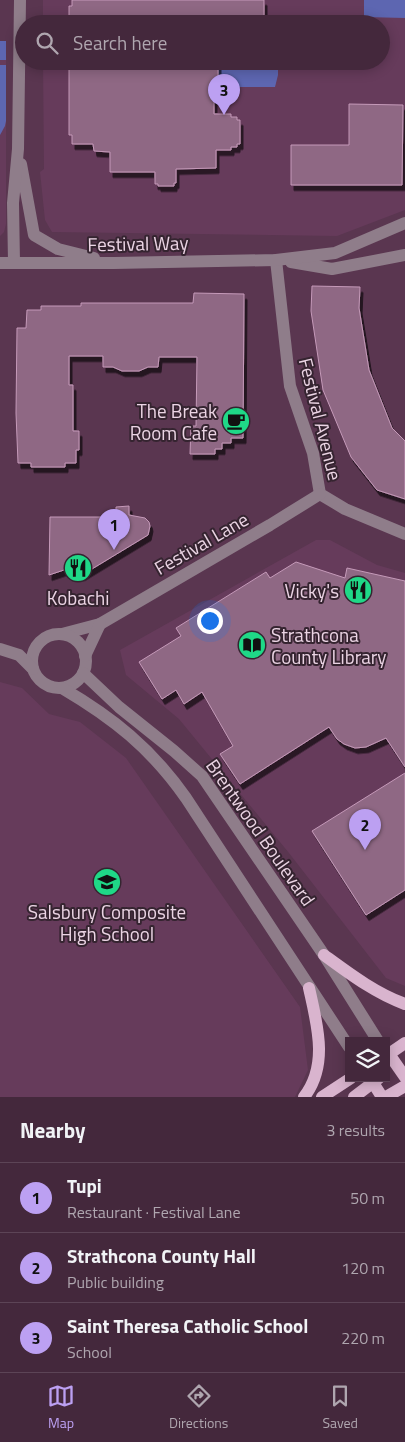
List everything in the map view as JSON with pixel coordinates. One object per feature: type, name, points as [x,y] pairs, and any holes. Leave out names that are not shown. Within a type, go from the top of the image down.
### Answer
[{"type":"main road","points":[[324,955],[350,974],[389,998],[405,1004]]},
{"type":"main road","points":[[304,1097],[310,1089],[319,1064],[318,1025],[309,988]]},
{"type":"main road","points":[[390,1055],[405,1043]]},
{"type":"main road","points":[[390,1060],[405,1077]]},
{"type":"main road","points":[[322,1097],[345,1082]]},
{"type":"main road","points":[[354,1097],[372,1082]]},
{"type":"main road","points":[[375,1082],[382,1097]]},
{"type":"main road","points":[[386,1097],[405,1086]]},
{"type":"street","points":[[20,0],[20,15]]},
{"type":"street","points":[[14,262],[13,203],[18,149],[19,70]]},
{"type":"street","points":[[18,149],[34,236],[58,249],[114,263]]},
{"type":"street","name":"Festival Way","points":[[0,263],[276,260],[335,253],[405,223]]},
{"type":"street","name":"Festival Way","points":[[276,260],[332,269],[405,255]]},
{"type":"street","name":"Festival Avenue","points":[[276,260],[290,386],[313,454],[320,494],[342,507],[405,534]]},
{"type":"street","name":"Festival Lane","points":[[62,634],[100,624],[320,494]]},
{"type":"street","points":[[0,649],[20,655],[44,683],[52,687],[62,688],[70,686],[83,673],[86,656],[100,624]]},
{"type":"street","points":[[32,669],[33,650],[38,643],[54,634],[70,636],[77,641],[86,656]]},
{"type":"street","name":"Brentwood Boulevard","points":[[83,673],[119,707],[174,750],[202,776],[324,955],[375,1037]]},
{"type":"street","points":[[62,688],[109,718],[147,750],[169,775],[345,1041]]},
{"type":"shaded area","points":[[43,0],[405,0],[405,210],[337,236],[52,232],[45,220],[40,172],[44,169],[43,70],[390,70],[390,15],[43,15]]},
{"type":"shaded area","points":[[364,0],[405,0],[405,18],[390,18],[390,15],[364,15]]},
{"type":"shaded area","points":[[0,41],[6,41],[6,224],[4,232],[0,236]]},
{"type":"shaded area","points":[[0,41],[6,41],[6,60],[0,60]]},
{"type":"shaded area","points":[[0,65],[6,65],[6,121],[0,135]]},
{"type":"shaded area","points":[[218,70],[278,70],[275,87],[218,87]]},
{"type":"shaded area","points":[[316,540],[330,540],[377,565],[405,573],[405,986],[386,978],[289,853],[179,719],[126,675],[120,650]]},
{"type":"shaded area","name":"Salsbury Composite High School","points":[[0,682],[22,688],[49,714],[80,722],[126,758],[300,1007],[308,1070],[295,1097],[0,1097]]},
{"type":"building","points":[[72,0],[264,0],[264,15],[69,15],[69,6],[72,6]]},
{"type":"building","points":[[69,70],[218,70],[218,89],[214,89],[214,114],[231,114],[231,117],[237,117],[237,120],[240,120],[240,144],[237,144],[237,147],[231,147],[231,150],[216,150],[216,168],[176,169],[176,183],[174,183],[174,186],[158,186],[158,184],[155,184],[155,172],[110,172],[110,152],[94,151],[93,144],[72,144],[72,135],[69,135]]},
{"type":"building","points":[[349,104],[403,105],[402,185],[291,185],[291,145],[349,145]]},
{"type":"building","points":[[312,286],[360,287],[359,308],[369,370],[392,428],[405,441],[405,499],[377,490],[351,457],[323,390],[311,311]]},
{"type":"building","points":[[194,293],[244,294],[243,438],[231,438],[231,443],[222,443],[222,449],[215,449],[215,454],[190,454],[191,426],[196,426],[197,357],[159,357],[158,367],[148,367],[139,371],[122,371],[113,367],[103,367],[103,356],[69,356],[69,385],[73,385],[73,431],[79,431],[79,450],[76,450],[76,463],[65,463],[65,467],[31,467],[31,463],[18,463],[16,413],[17,328],[26,328],[27,310],[41,310],[41,306],[81,306],[81,303],[193,303]]},
{"type":"building","points":[[129,506],[129,515],[145,518],[149,522],[148,535],[82,575],[64,570],[49,575],[50,517],[116,517],[116,507]]},
{"type":"building","points":[[296,562],[345,578],[347,568],[405,581],[405,767],[386,738],[366,747],[355,748],[337,739],[329,727],[240,784],[220,754],[233,746],[202,692],[184,704],[176,690],[162,699],[139,662],[181,636],[176,628],[266,572],[270,578]]},
{"type":"building","points":[[405,773],[405,890],[366,915],[312,831]]},
{"type":"place","name":"Saint Theresa Catholic School","points":[[224,115]]},
{"type":"place","name":"The Break Room Cafe","points":[[236,421]]},
{"type":"place","name":"Tupi","points":[[114,550]]},
{"type":"place","name":"Kobachi","points":[[78,568]]},
{"type":"place","name":"Vicky's","points":[[358,590]]},
{"type":"place","name":"Strathcona County Library","points":[[252,645]]},
{"type":"place","name":"Strathcona County Hall","points":[[365,850]]},
{"type":"place","name":"Salsbury Composite High School","points":[[107,882]]}]
